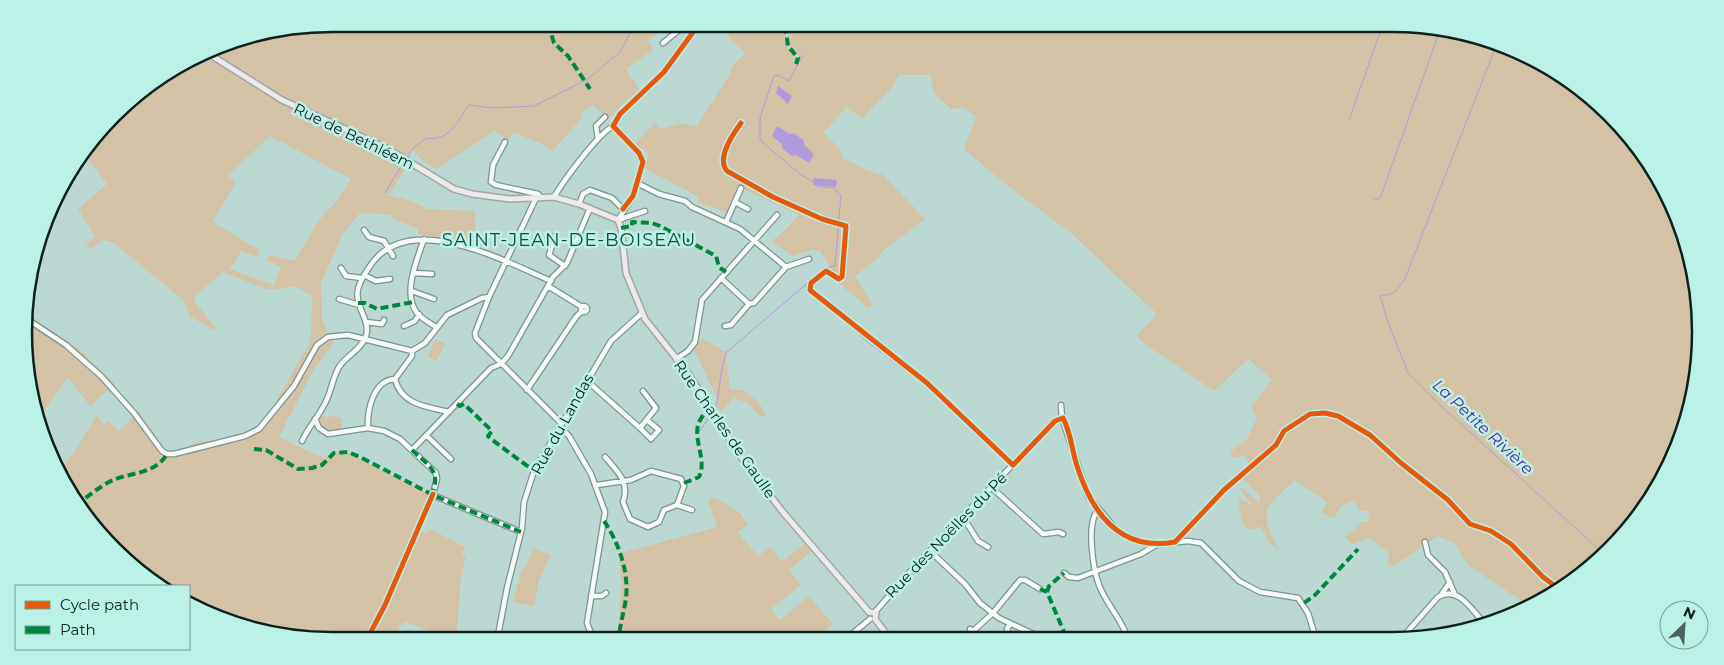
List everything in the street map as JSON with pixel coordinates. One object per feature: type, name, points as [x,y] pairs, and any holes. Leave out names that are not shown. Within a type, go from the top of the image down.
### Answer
[{"type":"main road","name":"Rue de Bethléem","points":[[214,57],[272,95],[388,149],[454,189],[487,196],[554,197]]},
{"type":"main road","points":[[554,197],[579,204],[618,220]]},
{"type":"main road","name":"Rue Charles de Gaulle","points":[[618,220],[622,236],[626,273],[642,313],[693,380],[743,460],[782,511],[872,612]]},
{"type":"main road","points":[[872,612],[872,619],[884,632]]},
{"type":"street","points":[[663,43],[677,32]]},
{"type":"street","points":[[554,197],[598,139],[613,126],[620,114],[664,72],[693,32]]},
{"type":"street","points":[[598,139],[596,126],[605,117]]},
{"type":"street","points":[[613,126],[642,158],[637,183],[630,202],[623,208],[618,220]]},
{"type":"street","points":[[505,142],[493,165],[491,182],[496,185],[538,194],[539,198],[506,262],[475,333],[476,338],[560,425],[577,448],[596,485],[605,512],[587,623],[590,632]]},
{"type":"street","points":[[637,183],[659,194],[685,201],[692,207],[726,222],[755,240],[786,266]]},
{"type":"street","points":[[726,222],[741,188]]},
{"type":"street","points":[[579,204],[583,194],[590,190],[612,198],[623,208]]},
{"type":"street","points":[[735,202],[748,208]]},
{"type":"street","points":[[412,450],[428,436],[491,368],[501,364],[508,356],[550,284],[565,266],[590,208]]},
{"type":"street","points":[[618,220],[645,211]]},
{"type":"street","points":[[676,359],[688,351],[695,342],[702,300],[777,215]]},
{"type":"street","points":[[364,230],[367,235],[384,241],[393,256]]},
{"type":"street","points":[[555,236],[549,254],[565,266]]},
{"type":"street","points":[[424,239],[414,273],[412,291],[414,306],[419,314],[436,327]]},
{"type":"street","points":[[302,441],[327,400],[338,368],[365,340],[366,322],[359,305],[358,289],[363,276],[377,256],[387,247],[406,241],[424,239],[446,242],[489,255],[550,284],[582,309],[528,390]]},
{"type":"street","points":[[488,261],[489,255]]},
{"type":"street","points":[[725,326],[730,324],[749,304],[754,303],[786,266],[809,259]]},
{"type":"street","points":[[341,268],[346,276],[363,276],[376,281],[390,279]]},
{"type":"street","points":[[414,273],[432,274]]},
{"type":"street","points":[[721,278],[749,304]]},
{"type":"street","points":[[412,291],[434,299]]},
{"type":"street","points":[[339,299],[359,305]]},
{"type":"street","points":[[32,323],[66,345],[101,376],[134,413],[162,451],[174,454],[253,433],[262,426],[294,386],[307,360],[324,339],[342,334],[412,351],[425,343],[447,314],[474,301],[488,300]]},
{"type":"street","name":"Rue du Landas","points":[[499,632],[521,532],[524,502],[531,479],[586,380],[611,341],[642,313]]},
{"type":"street","points":[[404,326],[415,322],[419,314]]},
{"type":"street","points":[[366,322],[382,324],[384,320]]},
{"type":"street","points":[[368,428],[369,410],[373,397],[385,383],[395,379],[412,356],[412,351]]},
{"type":"street","points":[[395,379],[402,393],[410,400],[422,406],[449,412]]},
{"type":"street","points":[[586,380],[651,439],[659,430],[647,420]]},
{"type":"street","points":[[640,428],[656,408],[643,391]]},
{"type":"street","points":[[1061,405],[1062,418],[1088,496],[1098,510],[1124,536],[1156,545],[1188,541],[1201,544],[1239,581],[1260,592],[1298,598],[1308,612],[1314,632]]},
{"type":"street","name":"Rue des Noëlles du Pé","points":[[872,612],[1055,421],[1062,418]]},
{"type":"street","points":[[315,419],[322,431],[331,435],[368,428],[395,436],[436,473],[437,479],[433,494],[521,532]]},
{"type":"street","points":[[428,436],[451,459]]},
{"type":"street","points":[[605,457],[625,481],[626,492],[623,502],[630,520],[648,527],[659,522],[664,510],[678,505],[692,510]]},
{"type":"street","points":[[596,485],[625,481],[656,471],[681,479],[684,486],[678,505]]},
{"type":"street","points":[[991,487],[1043,534],[1059,532],[1063,534]]},
{"type":"street","points":[[1175,542],[1206,509]]},
{"type":"street","points":[[1098,510],[1094,517],[1091,534],[1096,572],[1099,585],[1125,632]]},
{"type":"street","points":[[963,517],[978,541],[988,547]]},
{"type":"street","points":[[1425,542],[1428,555],[1445,572],[1455,595]]},
{"type":"street","points":[[1064,573],[1069,578],[1078,578],[1152,549],[1156,545]]},
{"type":"street","points":[[930,551],[992,613],[1010,624],[1030,632]]},
{"type":"street","points":[[970,629],[972,632],[992,613],[1020,580],[1025,580],[1040,589]]},
{"type":"street","points":[[1407,632],[1450,582]]},
{"type":"street","points":[[591,596],[602,596],[606,592]]},
{"type":"street","points":[[1440,595],[1455,595],[1463,600],[1480,619]]},
{"type":"street","points":[[856,632],[872,619]]},
{"type":"street","points":[[1008,632],[1007,629],[1010,624]]},
{"type":"shaded area","points":[[332,32],[660,32],[648,41],[653,50],[626,69],[640,91],[629,101],[627,99],[610,117],[604,116],[593,104],[580,113],[583,117],[552,151],[538,142],[523,136],[513,133],[508,140],[494,131],[437,169],[423,161],[412,149],[407,155],[408,164],[389,195],[414,202],[427,209],[475,211],[475,246],[450,239],[418,234],[418,228],[393,219],[393,215],[360,213],[343,233],[321,283],[322,321],[334,343],[314,369],[279,437],[325,459],[334,452],[344,451],[430,494],[415,527],[426,533],[430,529],[465,547],[462,554],[466,556],[461,577],[457,632],[432,632],[406,622],[399,627],[396,632],[313,632],[274,627],[236,617],[190,596],[190,585],[171,585],[150,571],[120,545],[94,515],[63,465],[97,416],[104,425],[109,421],[118,431],[139,412],[168,451],[176,451],[197,442],[223,440],[250,430],[268,416],[311,340],[312,296],[295,286],[269,290],[223,272],[196,295],[194,301],[216,328],[213,330],[190,316],[184,301],[114,243],[103,240],[91,249],[86,245],[95,236],[78,209],[107,184],[88,158],[120,120],[150,94],[182,73],[200,63],[236,48],[274,38]],"holes":[[[270,136],[351,179],[337,201],[318,221],[295,261],[269,255],[267,260],[281,267],[274,285],[230,269],[241,251],[257,257],[259,250],[213,222],[236,182],[228,176]]]},
{"type":"shaded area","points":[[730,32],[785,32],[788,49],[800,63],[800,57],[790,46],[788,32],[1392,32],[1450,38],[1488,48],[1524,63],[1574,94],[1604,120],[1641,166],[1661,200],[1676,236],[1689,293],[1692,332],[1691,352],[1686,391],[1676,429],[1661,465],[1630,515],[1604,545],[1574,571],[1524,602],[1468,565],[1455,544],[1438,536],[1392,567],[1387,562],[1390,554],[1370,538],[1353,544],[1345,538],[1362,521],[1368,522],[1369,511],[1360,510],[1353,501],[1342,506],[1334,518],[1322,513],[1327,502],[1295,480],[1276,497],[1267,511],[1268,526],[1279,551],[1268,540],[1260,526],[1252,530],[1247,528],[1242,521],[1239,498],[1253,506],[1240,489],[1241,487],[1260,503],[1260,496],[1243,479],[1250,467],[1245,455],[1232,458],[1230,452],[1247,439],[1257,418],[1251,407],[1272,379],[1248,359],[1214,391],[1145,344],[1137,336],[1157,314],[1071,233],[1008,186],[964,149],[976,117],[964,108],[951,109],[935,94],[930,75],[899,75],[894,85],[862,119],[847,107],[823,133],[839,148],[843,158],[866,170],[883,175],[925,219],[881,252],[880,256],[855,276],[873,305],[868,308],[839,283],[844,275],[835,275],[820,251],[812,250],[792,256],[772,241],[799,215],[739,187],[728,212],[697,203],[699,197],[644,168],[649,154],[635,144],[655,123],[661,129],[679,124],[697,126],[730,74],[732,66],[746,53],[727,36]]},
{"type":"shaded area","points":[[778,86],[792,96],[788,104],[776,93]]},
{"type":"shaded area","points":[[777,126],[790,134],[794,133],[804,141],[804,145],[814,154],[809,163],[796,155],[792,156],[782,148],[782,144],[772,136]]},
{"type":"shaded area","points":[[814,178],[837,180],[836,187],[813,185]]},
{"type":"shaded area","points":[[33,318],[80,350],[115,384],[90,406],[68,377],[44,412],[35,372]]},
{"type":"shaded area","points":[[701,338],[726,352],[730,390],[744,390],[759,403],[767,416],[760,416],[747,403],[734,398],[721,412],[716,406],[718,400],[694,349]]},
{"type":"shaded area","points":[[436,339],[445,344],[436,361],[428,356]]},
{"type":"shaded area","points":[[320,416],[342,417],[341,430],[335,432],[326,431],[320,423]]},
{"type":"shaded area","points":[[715,497],[741,514],[748,525],[737,532],[758,556],[770,547],[782,562],[807,542],[813,550],[789,570],[801,585],[771,609],[780,620],[809,596],[833,624],[824,632],[618,632],[622,583],[618,554],[717,527],[708,500]]},
{"type":"shaded area","points":[[533,548],[551,555],[539,580],[534,606],[513,602],[522,568],[525,569]]},
{"type":"shaded area","points":[[1011,628],[1024,632],[1012,632],[1012,630],[1009,631]]},
{"type":"waterway","points":[[408,156],[413,148],[427,138],[441,137],[447,134],[457,124],[469,105],[494,108],[534,106],[588,79],[620,52],[631,32]]},
{"type":"waterway","points":[[1349,120],[1380,32]]},
{"type":"waterway","points":[[1374,199],[1379,199],[1381,196],[1438,36]]},
{"type":"waterway","name":"La Petite Rivière","points":[[1494,50],[1406,276],[1402,284],[1393,293],[1380,295],[1388,322],[1408,373],[1438,403],[1599,549]]},
{"type":"waterway","points":[[803,55],[789,81],[778,75],[774,76],[760,118],[760,140],[801,175],[814,182]]},
{"type":"waterway","points":[[385,193],[404,162]]},
{"type":"waterway","points":[[715,409],[727,352],[825,268],[835,266],[841,195],[833,188],[816,186]]},
{"type":"waterway","points":[[805,286],[839,314],[864,339],[933,392],[1003,459]]},
{"type":"waterway","points":[[699,432],[710,416]]},
{"type":"marked path","points":[[551,32],[554,43],[568,56],[590,89]]},
{"type":"marked path","points":[[786,32],[788,46],[798,58],[796,64]]},
{"type":"marked path","points":[[621,228],[632,226],[632,222],[652,223],[660,226],[716,256],[719,267],[726,272]]},
{"type":"marked path","points":[[358,303],[365,303],[377,309],[413,302]]},
{"type":"marked path","points":[[457,404],[460,406],[464,404],[492,431],[488,436],[491,439],[534,471]]},
{"type":"marked path","points":[[684,483],[699,477],[701,471],[702,464],[697,432],[701,418],[709,407]]},
{"type":"marked path","points":[[254,449],[266,450],[298,469],[322,465],[334,453],[348,452],[435,496],[521,532]]},
{"type":"marked path","points":[[412,450],[429,465],[435,475],[431,497]]},
{"type":"marked path","points":[[83,500],[109,482],[148,470],[162,461],[167,454]]},
{"type":"marked path","points":[[604,521],[622,558],[626,578],[626,598],[620,632]]},
{"type":"marked path","points":[[1304,603],[1315,595],[1358,549]]},
{"type":"marked path","points":[[1047,592],[1049,586],[1064,573]]},
{"type":"marked path","points":[[1040,589],[1047,592],[1064,632]]},
{"type":"cycle path","points":[[623,209],[633,196],[643,162],[639,153],[613,126],[620,114],[664,72],[693,32]]},
{"type":"cycle path","points":[[741,123],[724,153],[723,160],[727,171],[773,197],[822,219],[846,226],[842,277],[839,279],[826,271],[811,283],[810,290],[927,383],[1013,465],[1055,421],[1063,418],[1077,466],[1091,499],[1100,513],[1124,535],[1139,541],[1156,544],[1175,542],[1224,490],[1276,445],[1284,431],[1310,414],[1325,413],[1338,416],[1370,435],[1401,463],[1448,500],[1470,524],[1491,531],[1511,544],[1543,577],[1553,585]]},
{"type":"cycle path","points":[[371,632],[385,605],[433,494]]},
{"type":"district","name":"SAINT-JEAN-DE-BOISEAU","points":[[569,240]]}]
